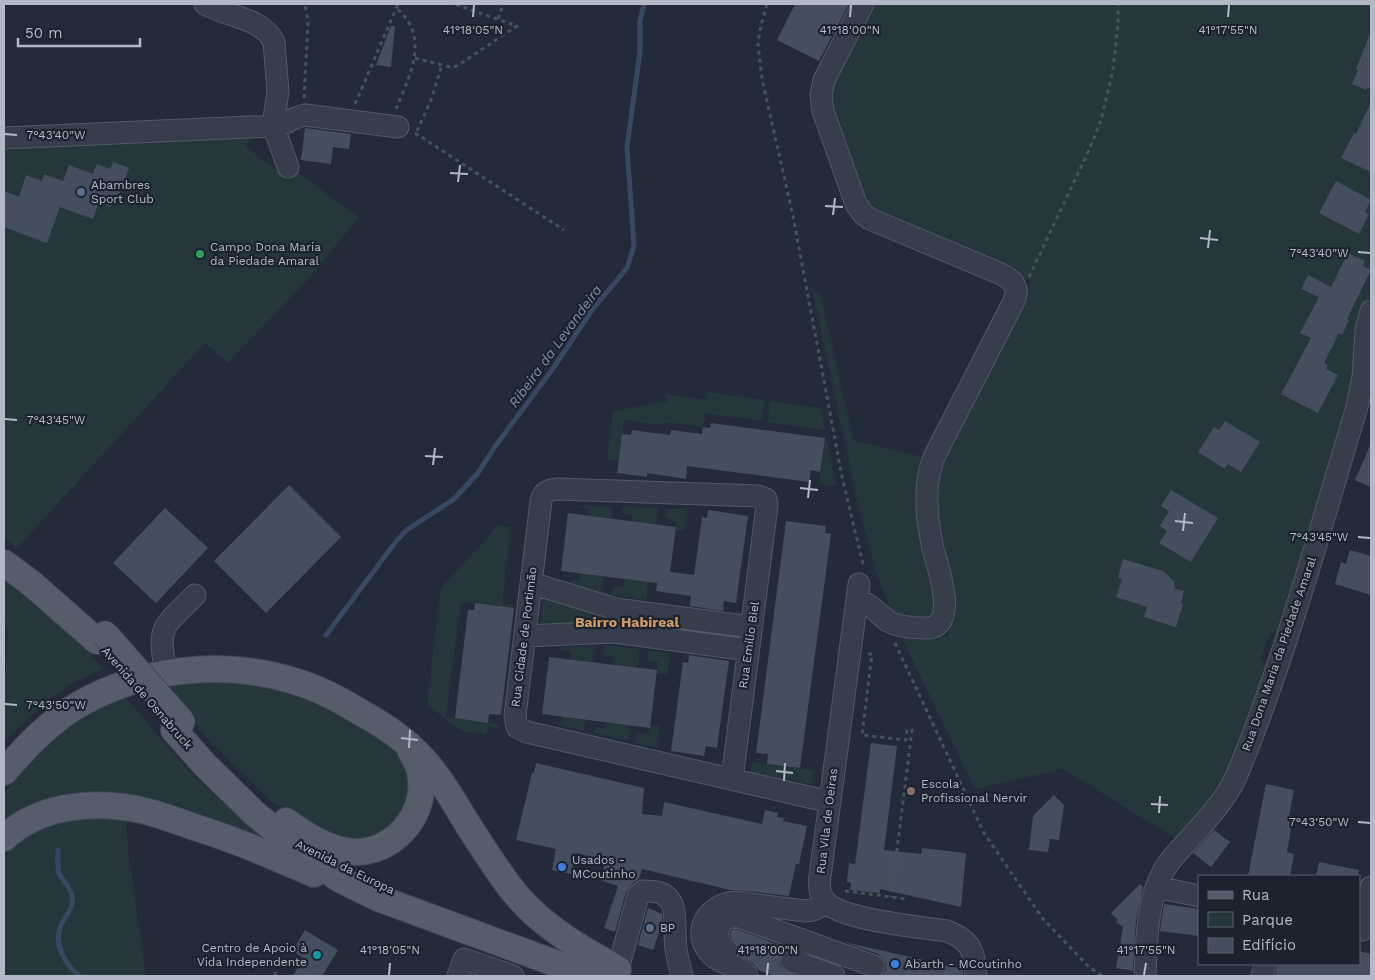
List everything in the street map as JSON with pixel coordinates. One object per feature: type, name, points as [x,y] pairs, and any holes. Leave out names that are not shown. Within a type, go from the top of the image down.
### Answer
[{"type":"main road","name":"Avenida de Osnabruck","points":[[4,563],[101,638],[178,726],[222,783],[254,813],[285,838]]},
{"type":"main road","points":[[4,772],[41,733],[76,706],[119,687],[166,673],[229,669],[278,676],[296,681],[329,695],[369,716],[415,751],[432,770],[504,879],[536,916],[588,952],[628,972]]},
{"type":"main road","points":[[178,726],[277,814],[313,838],[336,848],[354,851],[372,849],[394,838],[412,821],[417,810],[421,787],[418,765],[407,747],[392,733]]},
{"type":"main road","points":[[4,838],[26,821],[46,812],[98,806],[134,809],[156,814],[238,841],[378,898]]},
{"type":"main road","name":"Avenida da Europa","points":[[285,838],[341,880],[378,898],[590,976]]},
{"type":"main road","name":"Avenida da Europa","points":[[285,838],[358,876],[401,894],[571,956],[628,972]]},
{"type":"street","points":[[205,4],[257,25],[271,36],[274,42],[278,92],[275,126],[288,168]]},
{"type":"street","points":[[861,586],[868,604],[882,616],[896,624],[928,629],[938,625],[944,607],[944,592],[928,520],[928,474],[935,455],[1013,303],[1017,290],[1014,282],[1002,274],[873,221],[861,212],[854,199],[823,111],[821,100],[824,80],[863,4]]},
{"type":"street","points":[[4,138],[275,126],[303,116],[348,120],[401,129]]},
{"type":"street","name":"Rua Dona Maria da Piedade Amaral","points":[[1145,976],[1149,915],[1164,870],[1218,807],[1233,784],[1295,615],[1357,408],[1363,377],[1366,330],[1371,311]]},
{"type":"street","name":"Rua Cidade de Portimão","points":[[767,511],[767,500],[764,497],[758,496],[549,490],[544,494],[541,501],[524,636],[515,718],[516,725],[520,730],[830,802]]},
{"type":"street","name":"Rua Emílio Biel","points":[[732,779],[767,511]]},
{"type":"street","points":[[531,583],[616,609],[751,627]]},
{"type":"street","name":"Rua Vila de Oeiras","points":[[832,896],[823,900],[819,884],[850,651],[861,586]]},
{"type":"street","points":[[166,673],[163,642],[165,629],[195,595]]},
{"type":"street","points":[[524,636],[614,632],[748,650]]},
{"type":"street","points":[[1157,887],[1198,896]]},
{"type":"street","points":[[1364,930],[1371,887]]},
{"type":"street","points":[[628,972],[638,896],[643,891],[652,891],[660,893],[672,902],[676,950],[682,976]]},
{"type":"street","points":[[746,976],[744,971],[717,960],[706,948],[702,928],[706,917],[711,912],[724,904],[735,902],[805,911],[813,910],[832,896],[836,910],[853,916],[947,931],[957,935],[966,941],[970,947],[976,976]]},
{"type":"street","points":[[728,951],[720,945],[717,932],[723,920],[732,916],[740,917],[874,966]]},
{"type":"street","points":[[800,939],[792,961],[834,976]]},
{"type":"street","points":[[461,967],[513,976]]},
{"type":"path","points":[[303,116],[308,22],[305,4]]},
{"type":"path","points":[[348,120],[398,4]]},
{"type":"path","points":[[415,58],[450,67],[464,62],[517,26],[465,6],[454,4]]},
{"type":"path","points":[[498,19],[503,4]]},
{"type":"path","points":[[768,4],[762,21],[758,44],[760,66],[793,216],[846,495],[861,586]]},
{"type":"path","points":[[1017,290],[1029,277],[1098,129],[1113,70],[1118,24],[1118,4]]},
{"type":"path","points":[[397,9],[410,24],[415,45],[415,58],[409,79],[401,129]]},
{"type":"path","points":[[401,129],[431,100],[442,66]]},
{"type":"path","points":[[401,129],[564,230]]},
{"type":"path","points":[[882,616],[984,833],[1043,919],[1090,968],[1103,976]]},
{"type":"path","points":[[850,651],[872,654],[862,735],[906,740],[907,730],[912,730],[891,897]]},
{"type":"path","points":[[832,896],[907,898]]},
{"type":"path","points":[[275,976],[276,963]]},
{"type":"green space","points":[[869,4],[1371,4],[1371,294],[1365,306],[1356,361],[1337,447],[1282,632],[1270,633],[1261,659],[1269,669],[1228,779],[1178,840],[1063,769],[975,789],[898,630],[948,637],[950,597],[933,514],[941,456],[1031,281],[874,216],[861,203],[826,97]]},
{"type":"green space","points":[[260,132],[245,146],[276,170],[297,172],[359,217],[310,277],[228,363],[205,343],[17,548],[4,538],[4,145]]},
{"type":"green space","points":[[820,291],[853,440],[927,458],[936,588],[932,620],[894,619],[876,572],[858,505],[813,293]]},
{"type":"green space","points":[[707,392],[765,400],[762,421],[705,413],[703,427],[664,422],[663,425],[624,420],[618,461],[607,459],[613,411],[666,402],[667,394],[706,400]]},
{"type":"green space","points":[[770,401],[821,408],[825,430],[767,422]]},
{"type":"green space","points":[[825,433],[836,486],[819,484]]},
{"type":"green space","points":[[579,506],[613,507],[602,592],[569,582],[569,580],[580,581],[589,509]]},
{"type":"green space","points":[[623,507],[658,508],[646,600],[612,595],[613,586],[623,587],[633,515],[622,513]]},
{"type":"green space","points":[[667,509],[688,509],[685,531],[675,530],[676,520],[665,518]]},
{"type":"green space","points":[[499,525],[511,527],[502,603],[515,605],[514,608],[461,602],[446,717],[499,724],[498,728],[488,727],[487,734],[462,731],[427,705],[441,588]]},
{"type":"green space","points":[[4,575],[70,632],[104,669],[72,683],[51,698],[4,741],[4,678],[7,661],[8,632],[4,615]]},
{"type":"green space","points":[[544,593],[631,617],[629,628],[539,630]]},
{"type":"green space","points":[[605,645],[640,649],[628,741],[594,733],[595,727],[605,728],[614,657],[604,655]]},
{"type":"green space","points":[[595,646],[584,731],[551,723],[562,723],[571,651],[560,650],[561,647]]},
{"type":"green space","points":[[648,650],[670,653],[667,674],[657,673],[658,662],[647,661]]},
{"type":"green space","points":[[222,679],[307,692],[402,753],[412,787],[395,825],[375,838],[349,840],[297,820],[274,803],[210,742],[168,687]]},
{"type":"green space","points":[[121,693],[198,779],[280,847],[104,794],[73,794],[43,800],[10,818],[4,824],[4,794],[28,762],[53,734]]},
{"type":"green space","points":[[650,725],[660,726],[657,748],[636,743],[637,733],[649,734]]},
{"type":"green space","points":[[752,762],[813,770],[811,784],[751,773]]},
{"type":"green space","points":[[74,817],[98,817],[126,821],[128,849],[146,976],[4,976],[4,857],[24,838],[49,824]]},
{"type":"building","points":[[795,4],[849,4],[819,61],[777,40]]},
{"type":"building","points":[[391,26],[395,26],[391,67],[376,65]]},
{"type":"building","points":[[1371,32],[1371,89],[1367,88],[1366,90],[1352,84]]},
{"type":"building","points":[[1371,102],[1371,172],[1341,158],[1354,133],[1356,134]]},
{"type":"building","points":[[305,128],[351,134],[349,149],[333,147],[331,164],[301,160]]},
{"type":"building","points":[[113,162],[129,168],[117,201],[114,200],[111,207],[99,202],[93,219],[60,207],[47,243],[4,227],[4,191],[19,197],[26,175],[42,181],[44,174],[63,181],[69,165],[93,174],[97,164],[110,169]]},
{"type":"building","points":[[1336,181],[1371,200],[1365,212],[1369,214],[1359,234],[1319,213]]},
{"type":"building","points":[[1348,253],[1365,261],[1363,266],[1371,270],[1347,319],[1349,320],[1342,335],[1339,333],[1324,363],[1328,365],[1326,369],[1338,375],[1318,413],[1281,394],[1311,338],[1300,333],[1319,297],[1301,289],[1308,275],[1331,287]]},
{"type":"building","points":[[1225,421],[1260,442],[1241,472],[1228,464],[1225,469],[1198,452],[1214,427],[1219,430]]},
{"type":"building","points":[[711,423],[825,438],[820,472],[811,470],[809,482],[687,466],[686,479],[647,473],[647,477],[617,473],[622,434],[631,435],[632,430],[670,435],[671,430],[702,434],[703,427],[710,428]]},
{"type":"building","points":[[1371,443],[1371,487],[1355,480]]},
{"type":"building","points":[[289,485],[341,537],[266,613],[214,561]]},
{"type":"building","points":[[1171,490],[1218,518],[1191,562],[1159,543],[1167,531],[1160,526],[1169,511],[1161,506]]},
{"type":"building","points":[[165,508],[208,548],[156,603],[113,563]]},
{"type":"building","points":[[708,510],[748,516],[736,603],[724,601],[723,611],[690,606],[691,596],[656,591],[657,583],[561,571],[568,513],[676,527],[670,572],[694,575],[702,517],[707,518]]},
{"type":"building","points":[[786,521],[826,526],[825,533],[831,534],[800,768],[767,764],[768,754],[756,753]]},
{"type":"building","points":[[1350,550],[1371,556],[1371,595],[1335,584],[1341,562],[1346,564]]},
{"type":"building","points":[[1123,559],[1163,571],[1174,581],[1175,589],[1184,591],[1181,603],[1183,604],[1176,627],[1144,617],[1147,607],[1116,597],[1122,579],[1118,578]]},
{"type":"building","points":[[475,603],[514,608],[501,715],[489,714],[488,723],[455,718],[468,610],[474,610]]},
{"type":"building","points":[[689,655],[729,661],[717,748],[706,746],[704,756],[671,751],[683,662],[688,663]]},
{"type":"building","points":[[549,657],[657,670],[650,728],[542,714]]},
{"type":"building","points":[[871,743],[897,746],[884,850],[921,854],[922,848],[966,853],[961,907],[880,889],[880,893],[850,890],[851,883],[847,882],[849,863],[855,864]]},
{"type":"building","points":[[536,763],[644,788],[642,814],[662,816],[664,802],[762,824],[765,810],[778,813],[777,817],[784,818],[783,821],[807,826],[799,864],[796,864],[789,896],[730,890],[642,869],[639,879],[626,892],[615,932],[604,928],[618,886],[600,880],[606,860],[576,853],[571,874],[552,870],[556,849],[516,840]]},
{"type":"building","points":[[1266,784],[1294,790],[1288,821],[1292,822],[1287,852],[1294,854],[1290,875],[1248,875]]},
{"type":"building","points":[[1054,795],[1064,805],[1059,840],[1050,839],[1048,852],[1029,850],[1033,816]]},
{"type":"building","points":[[1214,830],[1230,842],[1211,867],[1193,853]]},
{"type":"building","points":[[1319,862],[1359,870],[1358,875],[1316,875]]},
{"type":"building","points":[[1140,884],[1143,887],[1136,920],[1133,971],[1116,968],[1123,927],[1116,922],[1118,920],[1111,913]]},
{"type":"building","points":[[1164,904],[1198,909],[1198,936],[1160,931]]},
{"type":"building","points":[[648,908],[662,914],[662,923],[653,950],[638,945]]},
{"type":"building","points":[[736,929],[784,947],[780,964],[783,969],[798,976],[775,976],[758,970],[753,963],[739,955],[739,946],[731,938],[730,934],[732,930]]},
{"type":"building","name":"Centro de Apoio à Vida Independente","points":[[305,930],[338,950],[322,976],[293,976],[303,958],[293,951]]},
{"type":"building","points":[[844,942],[963,969],[963,976],[881,976],[886,970],[886,963],[883,958],[878,954]]},
{"type":"building","points":[[1360,951],[1371,954],[1371,976],[1275,976],[1277,965],[1360,965]]},
{"type":"waterway","name":"Ribeira da Levandeira","points":[[326,635],[397,540],[408,529],[453,500],[478,473],[494,448],[554,367],[592,310],[627,268],[634,246],[627,147],[640,52],[640,21],[644,4]]},
{"type":"waterway","name":"Ribeira da Levandeira","points":[[58,850],[59,873],[72,896],[71,908],[59,932],[59,946],[65,960],[79,976]]},
{"type":"place","name":"Abambres Sport Club","points":[[81,192]]},
{"type":"place","name":"Campo Dona Maria da Piedade Amaral","points":[[200,254]]},
{"type":"place","name":"Escola Profissional Nervir","points":[[911,791]]},
{"type":"place","name":"Usados - MCoutinho","points":[[562,867]]},
{"type":"place","name":"BP","points":[[650,928]]},
{"type":"place","name":"Centro de Apoio à Vida Independente","points":[[317,955]]},
{"type":"place","name":"Abarth - MCoutinho","points":[[895,964]]},
{"type":"district","name":"Bairro Habireal","points":[[627,622]]}]
